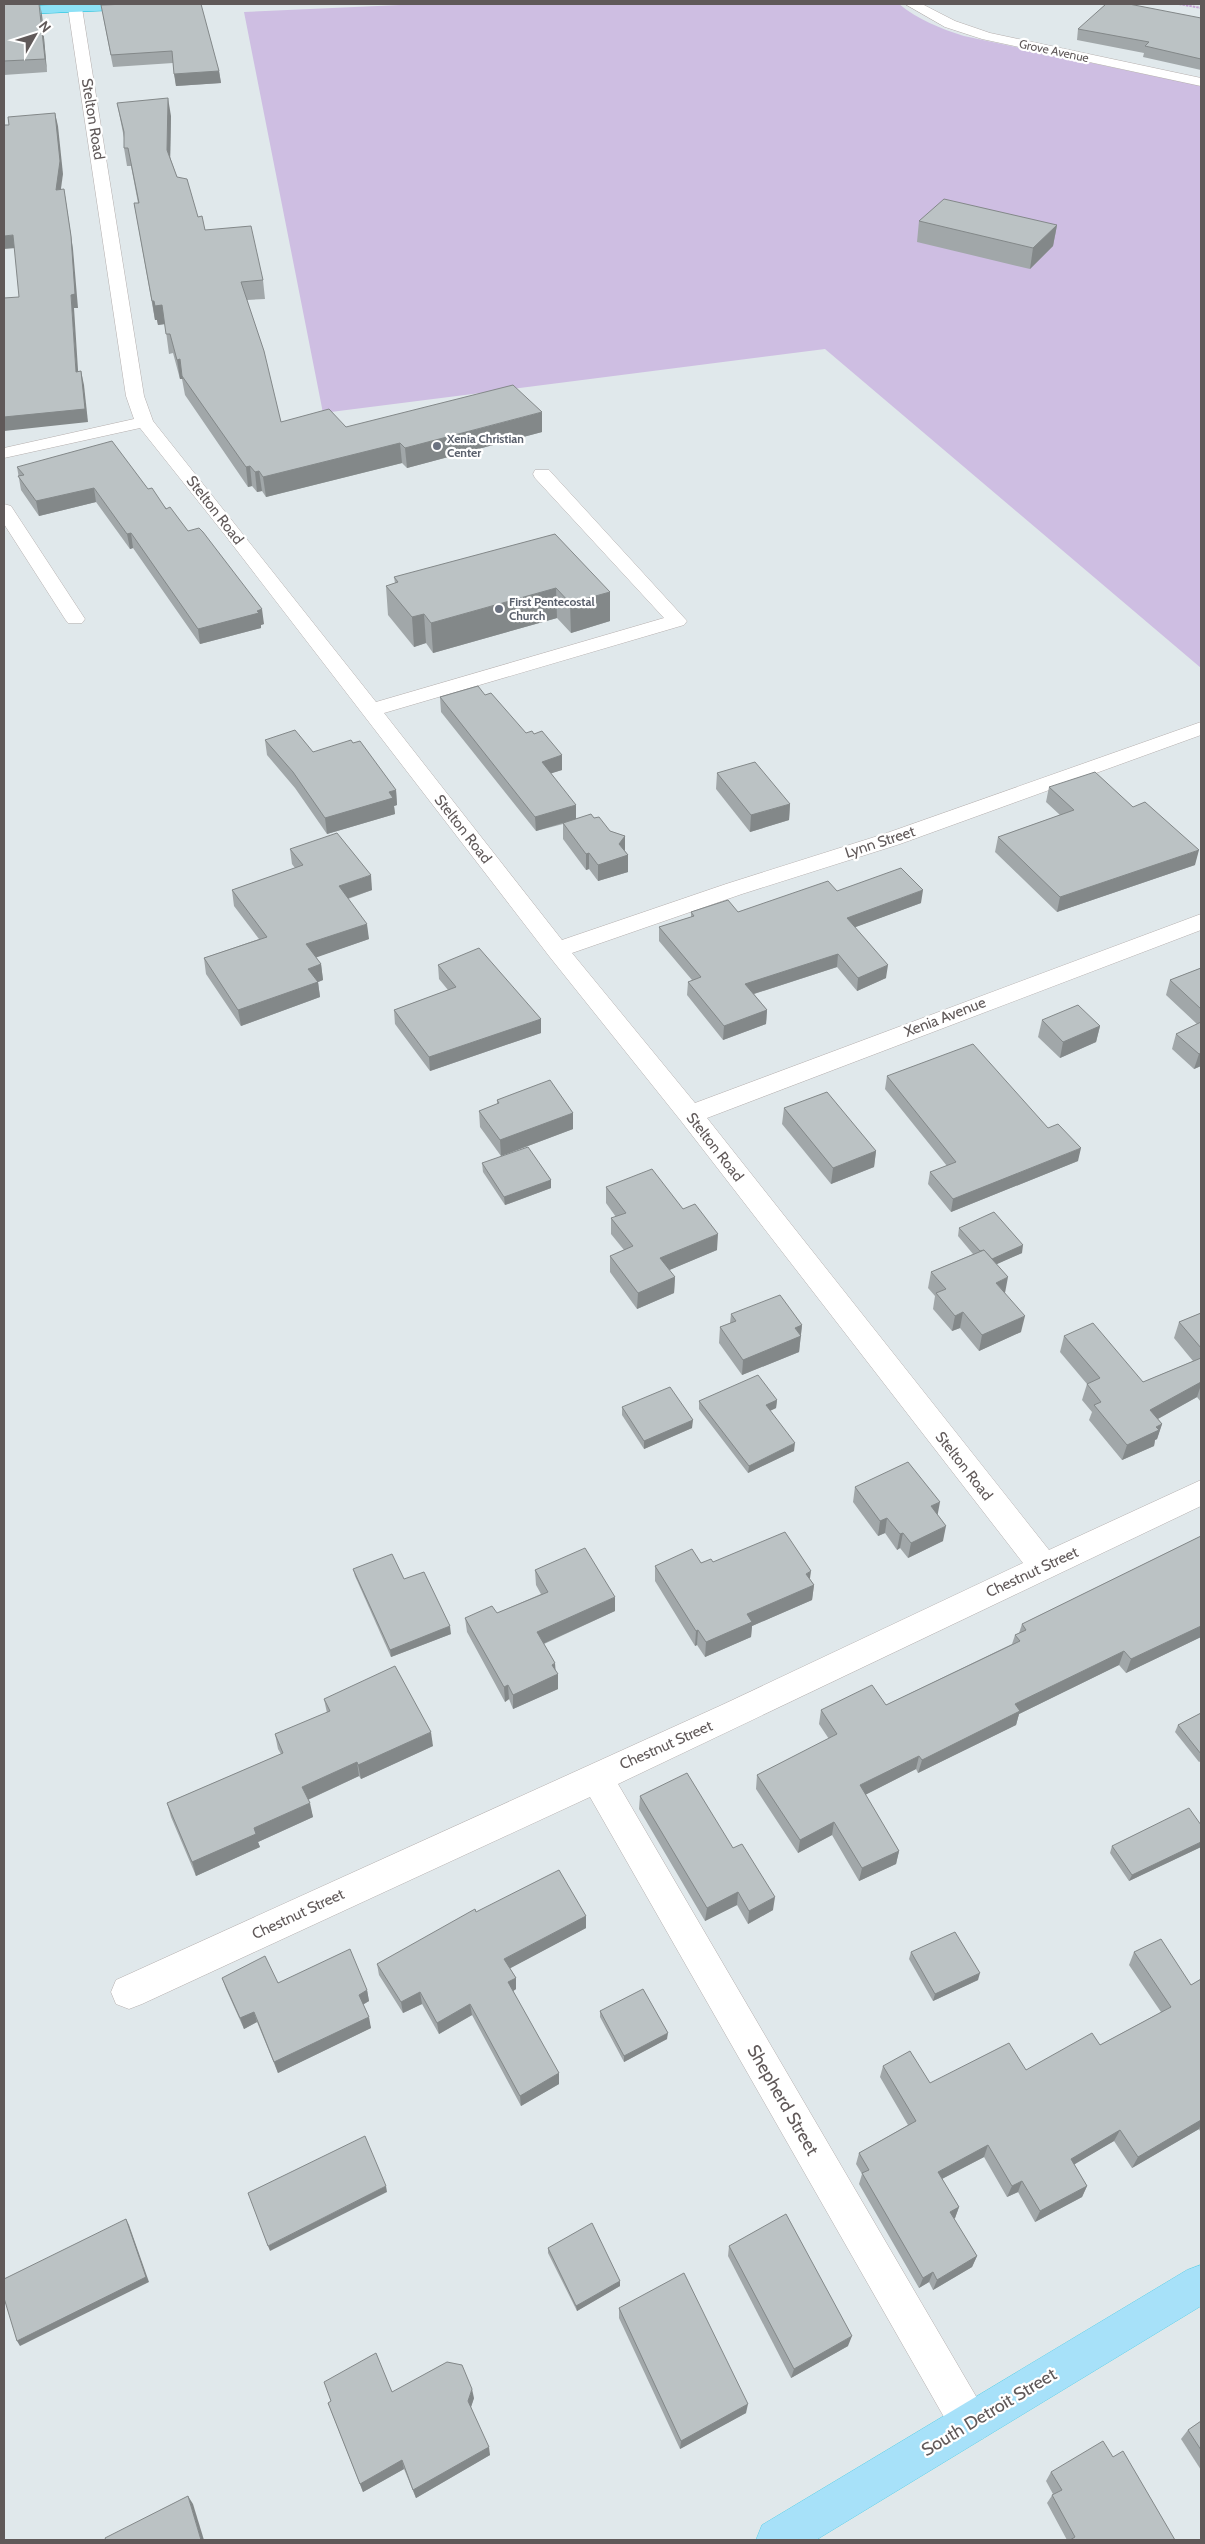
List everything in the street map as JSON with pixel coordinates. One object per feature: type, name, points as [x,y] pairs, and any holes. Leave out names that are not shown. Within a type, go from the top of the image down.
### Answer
[{"type":"highway","points":[[4,10],[162,4]]},
{"type":"main road","name":"South Detroit Street","points":[[777,2540],[970,2424],[1198,2291]]},
{"type":"street","name":"Grove Avenue","points":[[912,4],[950,24],[986,36],[1201,82]]},
{"type":"street","name":"Stelton Road","points":[[75,8],[135,396],[144,422],[232,531],[557,950],[690,1115],[1044,1567]]},
{"type":"street","points":[[4,452],[144,422]]},
{"type":"street","points":[[370,710],[677,621],[542,474]]},
{"type":"street","points":[[4,510],[75,620]]},
{"type":"street","name":"Lynn Street","points":[[557,950],[734,889],[892,839],[1201,728]]},
{"type":"street","name":"Xenia Avenue","points":[[690,1115],[1201,922]]},
{"type":"street","name":"Chestnut Street","points":[[129,1992],[596,1776],[735,1714],[1201,1492]]},
{"type":"street","name":"Shepherd Street","points":[[596,1776],[970,2424]]},
{"type":"path","points":[[1179,4],[1201,8]]},
{"type":"shaded area","points":[[422,4],[899,4],[914,15],[930,23],[964,36],[1201,86],[1201,668],[825,349],[323,413],[244,12]]},
{"type":"building","points":[[4,4],[39,4],[45,59],[4,61]]},
{"type":"building","points":[[201,4],[219,71],[174,74],[172,51],[111,55],[101,5]]},
{"type":"building","points":[[1106,4],[1129,4],[1201,18],[1201,59],[1145,46],[1149,42],[1078,29]]},
{"type":"building","points":[[168,98],[167,150],[177,177],[187,179],[198,217],[202,216],[205,230],[251,226],[263,280],[241,282],[264,351],[281,422],[329,409],[346,427],[513,385],[542,412],[405,448],[400,443],[263,477],[259,471],[255,472],[250,466],[246,467],[182,376],[180,359],[177,360],[170,334],[166,334],[162,305],[155,306],[154,301],[152,301],[134,203],[139,203],[128,148],[124,148],[124,132],[117,103]]},
{"type":"building","points":[[55,113],[60,161],[56,190],[64,189],[71,236],[75,294],[71,295],[76,372],[81,371],[85,409],[4,417],[4,298],[19,297],[13,235],[4,236],[4,125],[9,125],[8,117]]},
{"type":"building","points":[[944,199],[1057,225],[1033,248],[919,221]]},
{"type":"building","points":[[112,441],[148,489],[152,488],[166,509],[170,507],[188,531],[199,528],[203,532],[262,609],[257,611],[259,613],[198,629],[131,533],[127,534],[94,488],[36,501],[18,476],[24,475],[17,467]]},
{"type":"building","points":[[555,534],[610,592],[570,603],[556,588],[431,623],[424,614],[412,617],[386,586],[398,582],[394,577]]},
{"type":"building","points":[[478,686],[485,695],[491,693],[526,733],[532,731],[534,734],[542,731],[562,755],[542,762],[576,805],[535,817],[440,697]]},
{"type":"building","points":[[295,730],[313,752],[351,740],[353,743],[360,741],[396,790],[389,792],[393,798],[325,818],[293,772],[265,740]]},
{"type":"building","points":[[755,762],[790,804],[751,815],[717,773]]},
{"type":"building","points":[[1095,772],[1133,807],[1145,802],[1199,850],[1060,897],[998,837],[1074,810],[1049,787]]},
{"type":"building","points":[[591,814],[594,818],[599,817],[610,831],[625,836],[619,844],[628,855],[598,865],[589,853],[586,854],[563,823]]},
{"type":"building","points":[[337,833],[371,875],[339,886],[367,924],[306,944],[321,964],[308,969],[318,982],[238,1010],[204,958],[267,937],[232,890],[303,865],[290,849]]},
{"type":"building","points":[[901,868],[923,890],[847,918],[888,965],[858,978],[838,954],[745,984],[767,1010],[724,1026],[688,982],[701,977],[659,927],[694,916],[691,912],[728,900],[738,912],[828,881],[837,891]]},
{"type":"building","points":[[479,948],[541,1019],[429,1057],[394,1010],[456,987],[438,965]]},
{"type":"building","points":[[1201,968],[1201,1009],[1170,980]]},
{"type":"building","points":[[1078,1005],[1100,1026],[1063,1042],[1042,1020]]},
{"type":"building","points":[[1201,1022],[1201,1053],[1199,1054],[1176,1034]]},
{"type":"building","points":[[973,1044],[1048,1128],[1058,1124],[1081,1148],[953,1199],[930,1172],[956,1162],[887,1076]]},
{"type":"building","points":[[550,1080],[573,1113],[500,1140],[479,1111],[499,1103],[497,1100]]},
{"type":"building","points":[[827,1092],[876,1151],[833,1168],[784,1108]]},
{"type":"building","points":[[528,1147],[551,1180],[504,1197],[482,1163]]},
{"type":"building","points":[[652,1169],[683,1209],[695,1204],[718,1234],[660,1258],[675,1277],[638,1293],[610,1256],[633,1246],[611,1218],[626,1213],[606,1187]]},
{"type":"building","points":[[994,1212],[1023,1245],[992,1259],[984,1250],[980,1251],[959,1228]]},
{"type":"building","points":[[984,1250],[1008,1277],[996,1283],[1025,1316],[982,1335],[963,1312],[955,1316],[936,1293],[946,1289],[931,1272]]},
{"type":"building","points":[[780,1295],[802,1325],[795,1328],[801,1336],[743,1360],[720,1327],[736,1321],[731,1314]]},
{"type":"building","points":[[1201,1313],[1201,1348],[1179,1322]]},
{"type":"building","points":[[1093,1323],[1143,1382],[1201,1358],[1201,1382],[1150,1410],[1162,1424],[1156,1427],[1159,1430],[1127,1445],[1094,1405],[1101,1402],[1087,1384],[1100,1378],[1064,1336]]},
{"type":"building","points":[[758,1375],[777,1400],[766,1405],[795,1443],[749,1466],[699,1401]]},
{"type":"building","points":[[670,1387],[693,1420],[644,1441],[622,1407]]},
{"type":"building","points":[[908,1462],[940,1502],[931,1506],[946,1526],[911,1543],[903,1533],[900,1534],[887,1518],[880,1521],[855,1487]]},
{"type":"building","points":[[785,1532],[811,1571],[806,1574],[814,1585],[747,1614],[752,1622],[706,1642],[698,1630],[696,1631],[655,1566],[692,1549],[701,1563],[711,1559],[713,1562]]},
{"type":"building","points":[[1201,1536],[1201,1626],[1131,1659],[1124,1651],[1015,1704],[1020,1711],[922,1760],[919,1756],[860,1785],[899,1851],[862,1868],[834,1822],[800,1840],[757,1775],[837,1734],[821,1710],[872,1685],[886,1705],[1020,1641],[1015,1635],[1026,1630],[1022,1624]]},
{"type":"building","points":[[585,1548],[615,1597],[537,1632],[555,1663],[552,1665],[558,1674],[513,1695],[508,1685],[504,1687],[465,1618],[492,1606],[497,1613],[548,1592],[535,1570]]},
{"type":"building","points":[[392,1554],[404,1579],[424,1572],[450,1626],[390,1650],[353,1569]]},
{"type":"building","points":[[395,1666],[431,1732],[358,1765],[357,1762],[302,1787],[310,1803],[254,1828],[256,1834],[192,1862],[167,1803],[283,1753],[275,1734],[330,1711],[324,1699]]},
{"type":"building","points":[[1201,1713],[1201,1754],[1178,1725]]},
{"type":"building","points":[[687,1773],[733,1848],[742,1844],[775,1897],[749,1911],[738,1892],[707,1908],[640,1796]]},
{"type":"building","points":[[1189,1808],[1201,1825],[1201,1842],[1132,1875],[1112,1846]]},
{"type":"building","points":[[559,1870],[586,1916],[504,1959],[516,1978],[508,1982],[559,2073],[520,2096],[470,2004],[437,2023],[420,1992],[401,2002],[377,1964],[475,1909],[476,1912]]},
{"type":"building","points":[[955,1932],[980,1973],[935,1994],[911,1952]]},
{"type":"building","points":[[1161,1939],[1191,1985],[1201,1979],[1201,2120],[1138,2157],[1120,2130],[1071,2159],[1087,2186],[1040,2211],[1022,2181],[1012,2186],[988,2145],[938,2172],[959,2207],[950,2212],[977,2256],[937,2280],[933,2272],[923,2278],[862,2173],[869,2170],[859,2153],[916,2121],[883,2066],[910,2051],[930,2083],[1009,2043],[1026,2070],[1092,2033],[1100,2045],[1171,2007],[1134,1952]]},
{"type":"building","points":[[350,1949],[367,1990],[359,1995],[369,2017],[274,2062],[254,2012],[240,2018],[222,1978],[265,1956],[278,1983]]},
{"type":"building","points":[[643,1989],[668,2033],[624,2056],[600,2011]]},
{"type":"building","points":[[365,2136],[386,2186],[268,2246],[248,2193]]},
{"type":"building","points":[[786,2214],[852,2336],[794,2369],[729,2246]]},
{"type":"building","points":[[126,2219],[146,2277],[17,2341],[4,2298],[4,2279]]},
{"type":"building","points":[[592,2223],[620,2281],[576,2306],[548,2248]]},
{"type":"building","points":[[684,2273],[748,2404],[681,2441],[619,2308]]},
{"type":"building","points":[[376,2353],[392,2392],[447,2362],[462,2365],[472,2389],[468,2401],[489,2447],[413,2490],[402,2460],[360,2484],[328,2403],[331,2401],[324,2382]]},
{"type":"building","points":[[1201,2421],[1201,2450],[1188,2430]]},
{"type":"building","points":[[1103,2441],[1113,2457],[1123,2451],[1175,2540],[1070,2540],[1075,2537],[1052,2495],[1062,2490],[1051,2472]]},
{"type":"building","points":[[188,2496],[201,2540],[106,2540],[105,2538]]},
{"type":"place","name":"Xenia Christian Center","points":[[437,446]]},
{"type":"place","name":"First Pentecostal Church","points":[[499,609]]}]
